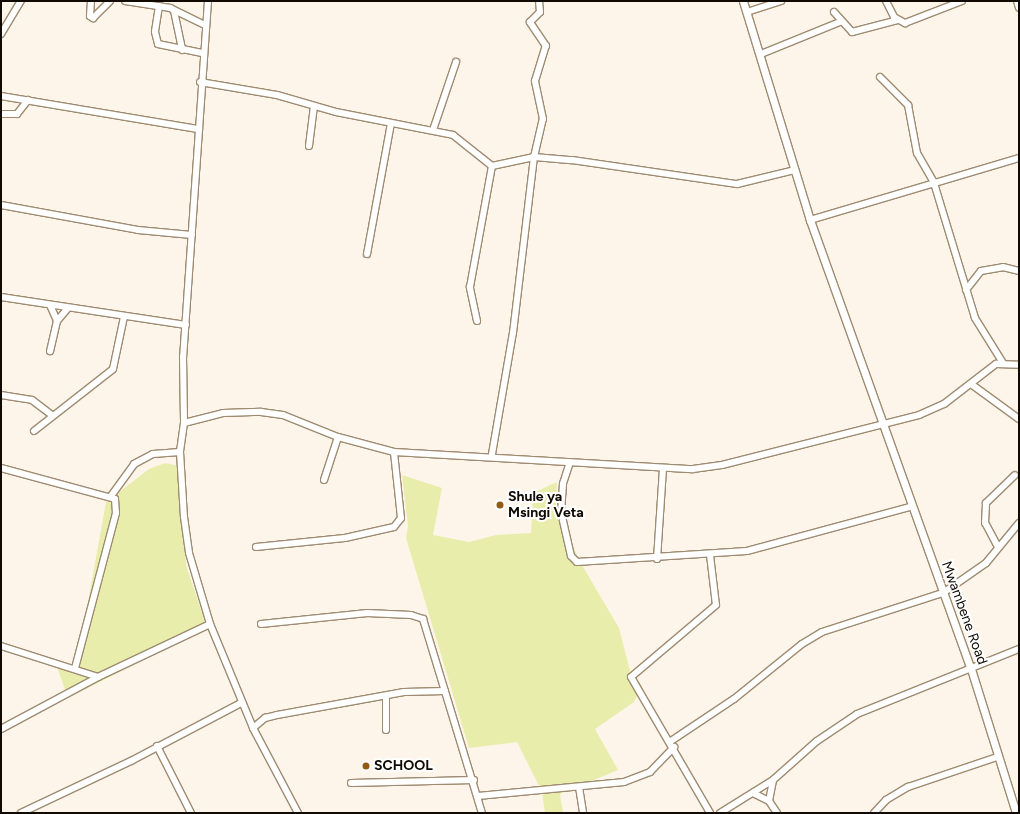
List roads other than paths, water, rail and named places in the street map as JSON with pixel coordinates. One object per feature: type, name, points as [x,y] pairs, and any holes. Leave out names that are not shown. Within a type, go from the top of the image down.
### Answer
[{"type":"street","points":[[1,34],[20,1]]},
{"type":"street","points":[[91,1],[90,16],[93,18],[110,1]]},
{"type":"street","points":[[125,1],[159,6],[205,25]]},
{"type":"street","points":[[208,1],[200,82],[199,129],[186,325],[184,423],[180,452],[187,542],[210,624],[241,702],[253,728],[298,813]]},
{"type":"street","points":[[492,454],[513,333],[534,158],[544,108],[535,81],[546,48],[530,22],[540,12],[539,1]]},
{"type":"street","name":"Mwambene Road","points":[[743,1],[761,54],[810,220],[910,507],[971,669],[1016,813]]},
{"type":"street","points":[[747,12],[781,1]]},
{"type":"street","points":[[886,1],[898,20]]},
{"type":"street","points":[[834,12],[840,22],[852,32],[898,20],[910,22],[962,1]]},
{"type":"street","points":[[1017,1],[1019,8]]},
{"type":"street","points":[[159,6],[157,41],[161,46],[202,53]]},
{"type":"street","points":[[174,11],[182,50]]},
{"type":"street","points":[[761,54],[840,22]]},
{"type":"street","points":[[433,130],[456,62]]},
{"type":"street","points":[[880,77],[908,105],[917,153],[934,183],[977,324],[1003,363]]},
{"type":"street","points":[[200,82],[277,95],[314,106],[453,135],[492,166],[534,158],[572,160],[737,184],[795,170]]},
{"type":"street","points":[[1,96],[199,129]]},
{"type":"street","points":[[1,114],[17,114],[28,100]]},
{"type":"street","points":[[309,146],[314,106]]},
{"type":"street","points":[[367,254],[391,123]]},
{"type":"street","points":[[810,220],[1019,158]]},
{"type":"street","points":[[477,321],[470,287],[492,166]]},
{"type":"street","points":[[1,205],[138,230],[192,235]]},
{"type":"street","points":[[966,290],[981,272],[1003,268],[1019,271]]},
{"type":"street","points":[[1,297],[124,317],[186,325]]},
{"type":"street","points":[[50,305],[57,321]]},
{"type":"street","points":[[50,352],[57,321],[68,308]]},
{"type":"street","points":[[34,431],[52,415],[113,369],[124,317]]},
{"type":"street","points":[[184,423],[223,413],[261,412],[290,418],[338,437],[394,452],[492,454],[570,462],[663,468],[722,465],[932,409],[1003,363],[1019,365]]},
{"type":"street","points":[[971,384],[1019,419]]},
{"type":"street","points":[[1,395],[32,400],[52,415]]},
{"type":"street","points":[[324,480],[338,437]]},
{"type":"street","points":[[111,496],[134,464],[153,454],[180,452]]},
{"type":"street","points":[[256,547],[345,538],[394,527],[401,518],[394,452]]},
{"type":"street","points":[[570,462],[563,484],[561,512],[571,556],[577,562],[657,559],[710,555],[776,544],[910,507]]},
{"type":"street","points":[[1,468],[83,492],[111,496]]},
{"type":"street","points":[[657,559],[663,468]]},
{"type":"street","points":[[998,547],[985,523],[986,503],[1015,475]]},
{"type":"street","points":[[75,668],[116,513],[111,496]]},
{"type":"street","points":[[671,740],[734,699],[802,644],[822,632],[943,594],[975,572],[1019,523]]},
{"type":"street","points":[[710,555],[716,605],[631,677],[645,704],[671,740],[710,813]]},
{"type":"street","points":[[262,624],[367,612],[419,617],[425,625],[474,780],[482,813]]},
{"type":"street","points":[[1,729],[98,677],[210,624]]},
{"type":"street","points":[[1,646],[75,668],[98,677]]},
{"type":"street","points":[[720,813],[753,794],[772,780],[816,741],[856,714],[1019,649]]},
{"type":"street","points":[[253,728],[270,716],[386,696],[445,691]]},
{"type":"street","points":[[386,696],[386,730]]},
{"type":"street","points":[[21,813],[157,746],[241,702]]},
{"type":"street","points":[[157,746],[190,813]]},
{"type":"street","points":[[478,796],[579,787],[638,778],[660,764],[674,747]]},
{"type":"street","points":[[874,813],[890,796],[908,787],[998,757]]},
{"type":"street","points":[[351,783],[474,780]]},
{"type":"street","points":[[769,801],[772,780]]},
{"type":"street","points":[[579,787],[582,813]]},
{"type":"street","points":[[753,794],[769,801],[777,813]]},
{"type":"place","name":"Shule ya Msingi Veta","points":[[500,505]]},
{"type":"place","name":"SCHOOL","points":[[366,766]]}]
